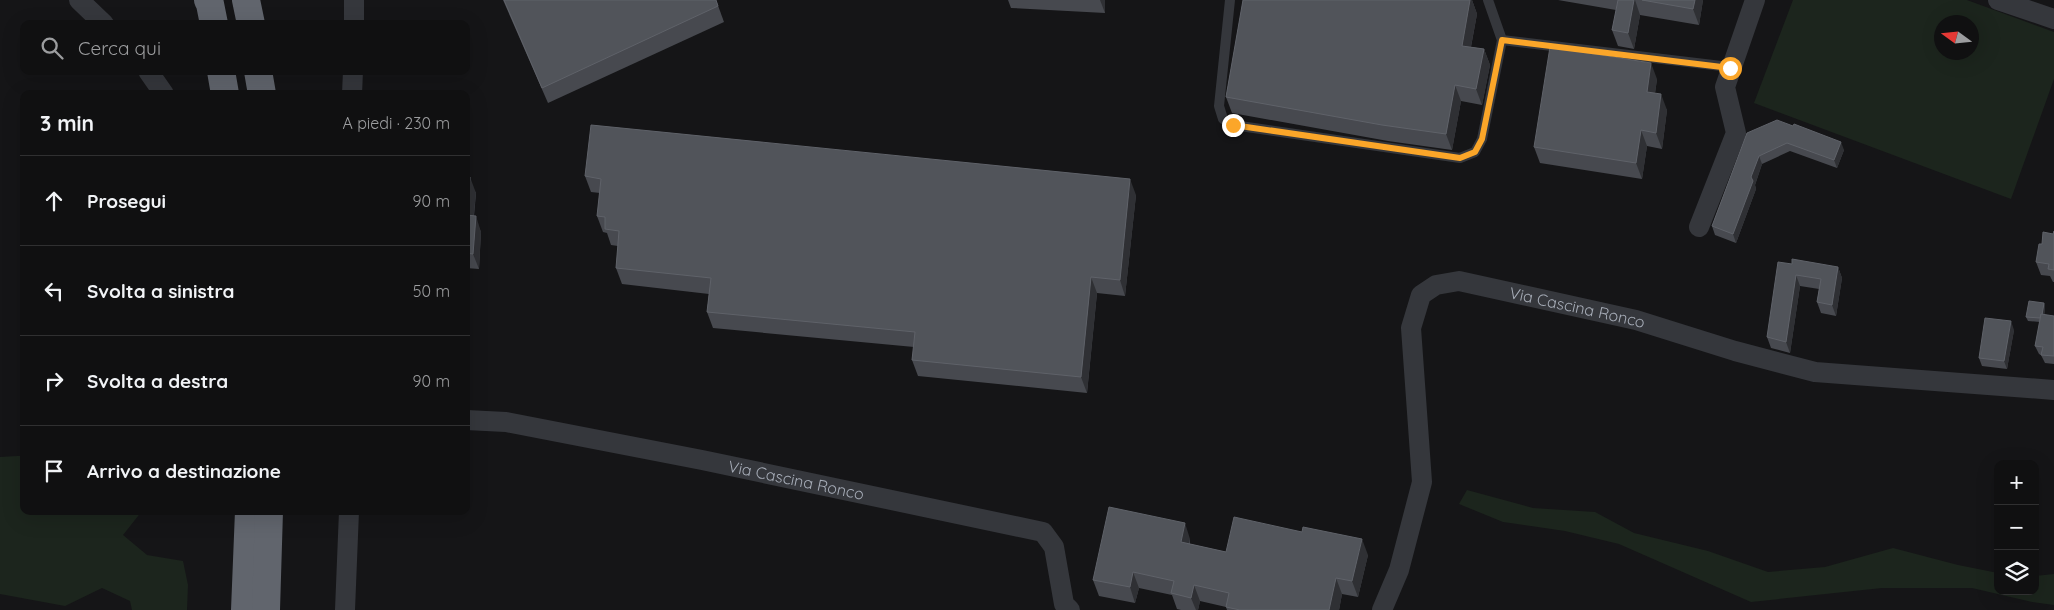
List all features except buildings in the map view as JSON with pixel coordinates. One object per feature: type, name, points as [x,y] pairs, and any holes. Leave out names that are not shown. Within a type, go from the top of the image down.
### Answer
[{"type":"highway","points":[[208,0],[213,20]]},
{"type":"highway","points":[[222,0],[244,14]]},
{"type":"highway","points":[[222,75],[223,90]]},
{"type":"highway","points":[[234,75],[235,90]]},
{"type":"highway","points":[[259,75],[261,90]]},
{"type":"highway","points":[[246,610],[249,515]]},
{"type":"highway","points":[[266,610],[269,515]]},
{"type":"street","points":[[79,0],[100,20]]},
{"type":"street","points":[[354,0],[354,20]]},
{"type":"street","points":[[1699,227],[1736,133],[1725,87],[1755,0]]},
{"type":"street","points":[[1998,0],[2054,19]]},
{"type":"street","points":[[151,75],[161,90]]},
{"type":"street","points":[[352,90],[353,75]]},
{"type":"street","name":"Via Cascina Ronco","points":[[1382,610],[1399,570],[1422,482],[1412,328],[1421,295],[1436,285],[1459,281],[1636,320],[1735,351],[1816,372],[2054,390]]},
{"type":"street","name":"Via Cascina Ronco","points":[[470,420],[506,422],[693,458],[1043,532],[1054,547],[1064,604],[1070,610]]},
{"type":"street","points":[[346,610],[348,515]]},
{"type":"lane","points":[[1230,0],[1220,106],[1223,119],[1233,125],[1460,158],[1475,152],[1482,139],[1502,40],[1488,0]]},
{"type":"lane","points":[[1502,40],[1730,68]]},
{"type":"shaded area","points":[[1793,0],[1967,0],[2054,32],[2054,79],[2011,199],[1754,103]]},
{"type":"shaded area","points":[[20,456],[20,515],[139,515],[123,535],[147,555],[183,561],[188,585],[187,610],[132,610],[130,601],[102,588],[65,606],[0,594],[0,457]]},
{"type":"shaded area","points":[[1467,490],[1533,508],[1595,512],[1634,533],[1708,551],[1768,572],[1825,567],[1893,548],[1994,572],[1994,593],[1972,588],[1882,588],[1751,602],[1619,544],[1565,531],[1503,522],[1459,504]]},
{"type":"shaded area","points":[[2054,574],[2054,605],[2002,595],[2039,595],[2039,576]]},
{"type":"route","points":[[1233,125],[1460,158],[1475,152],[1482,139],[1502,40],[1730,68]]}]
